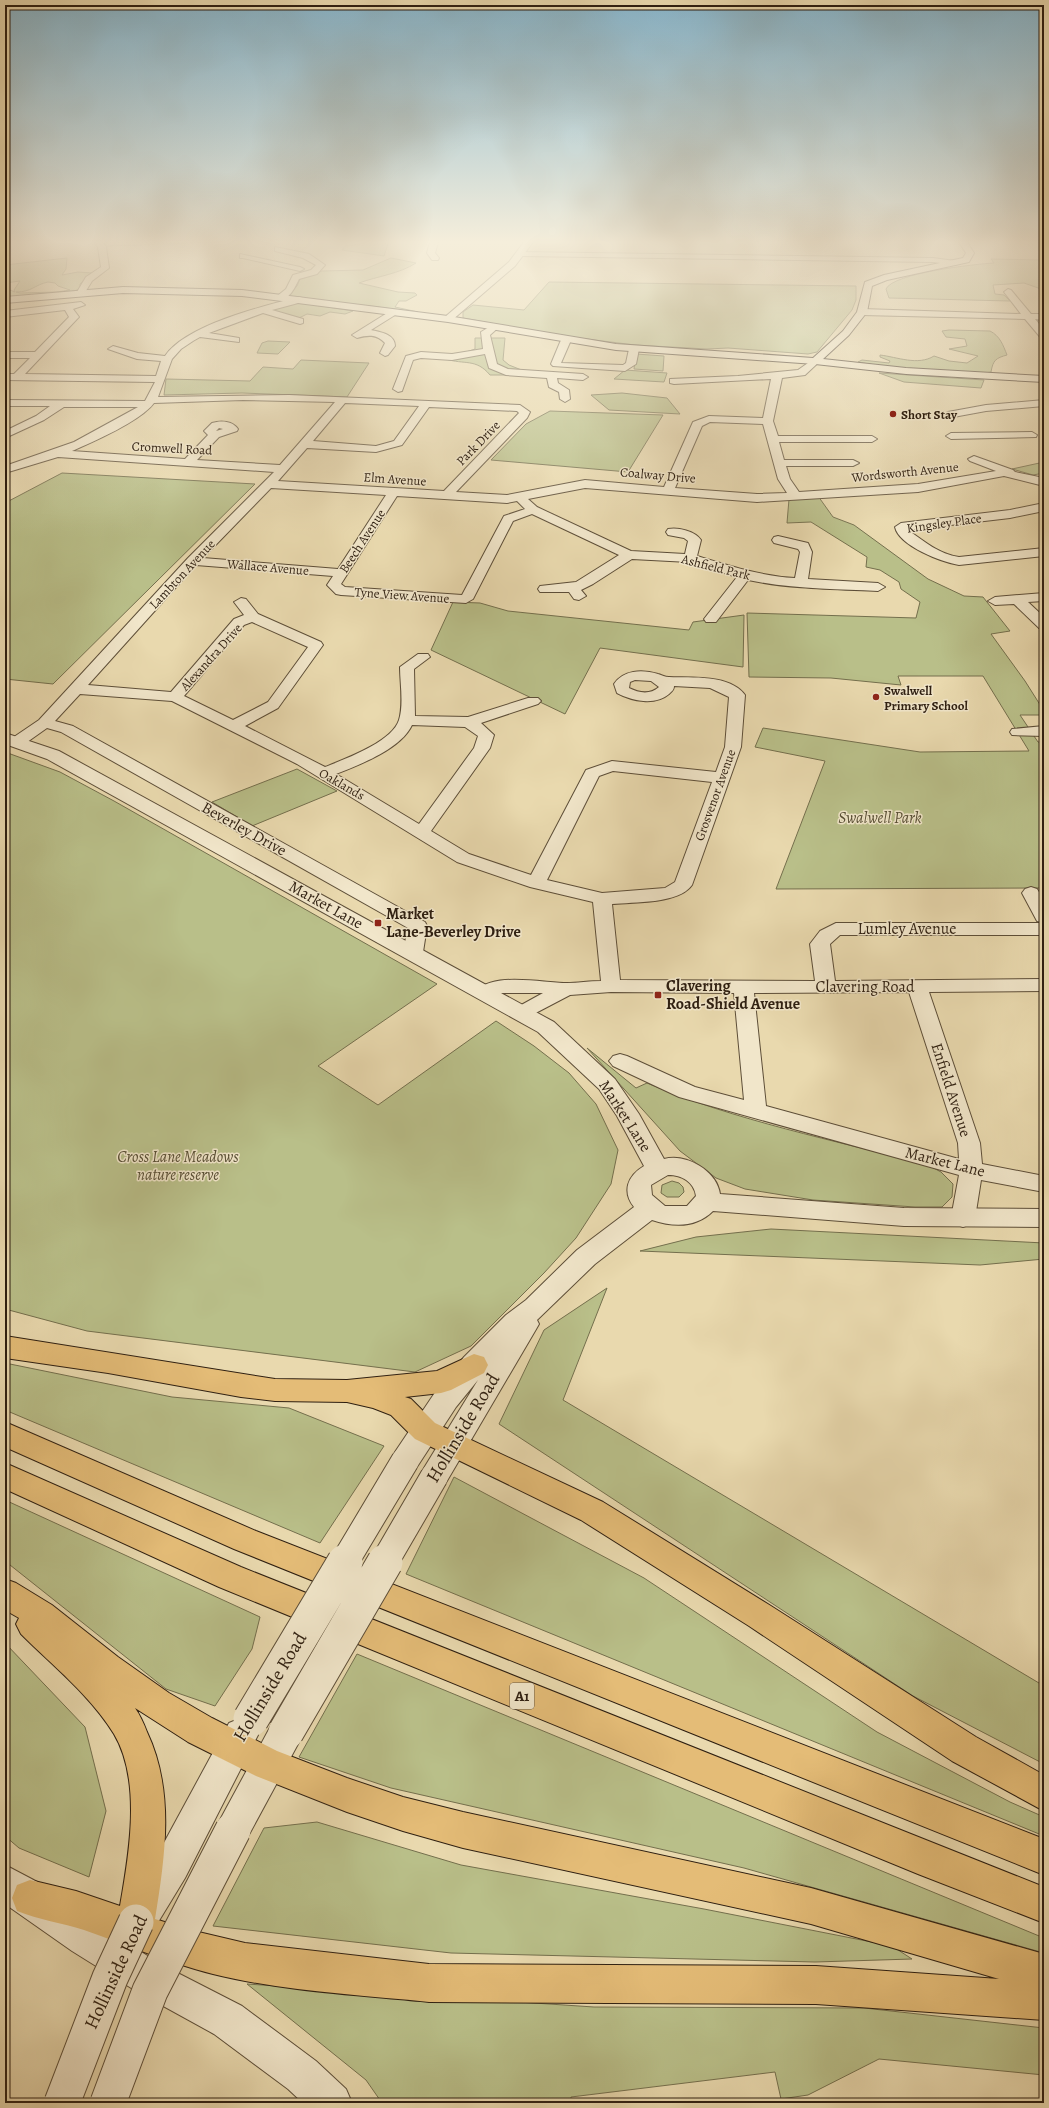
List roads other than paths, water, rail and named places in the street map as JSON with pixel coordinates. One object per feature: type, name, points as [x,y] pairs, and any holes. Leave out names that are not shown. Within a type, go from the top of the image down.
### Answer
[{"type":"highway","points":[[5,1347],[124,1365],[241,1386],[276,1390],[347,1391],[441,1382],[474,1365]]},
{"type":"highway","points":[[347,1391],[378,1397],[401,1407],[425,1431],[592,1511],[740,1604],[964,1749],[1044,1794]]},
{"type":"highway","points":[[5,1434],[245,1540],[644,1700],[1044,1856]]},
{"type":"highway","name":"A1","points":[[5,1474],[230,1577],[874,1839],[1044,1905]]},
{"type":"highway","points":[[5,1593],[41,1615],[108,1668],[157,1704],[200,1730],[243,1733],[268,1764],[347,1795],[403,1814],[560,1852],[811,1906],[1044,1972]]},
{"type":"highway","points":[[5,1593],[32,1625],[109,1699],[126,1723],[135,1740],[142,1763],[148,1814],[144,1872],[136,1922]]},
{"type":"highway","points":[[18,1891],[153,1937],[212,1955],[251,1962],[372,1978],[429,1983],[816,1985],[1044,2001]]},
{"type":"street","points":[[17,377],[52,340]]},
{"type":"street","points":[[5,470],[59,454],[88,441],[150,402],[160,379],[166,359],[179,346],[187,340]]},
{"type":"street","points":[[224,340],[231,342],[235,340]]},
{"type":"street","points":[[385,353],[390,346],[389,340]]},
{"type":"street","points":[[487,340],[492,366],[506,372],[552,377],[583,377]]},
{"type":"street","points":[[556,364],[566,340]]},
{"type":"street","points":[[569,340],[634,349],[816,361],[906,371],[1044,379]]},
{"type":"street","points":[[674,381],[777,376],[801,373],[838,340]]},
{"type":"street","points":[[112,349],[137,356],[166,359]]},
{"type":"street","points":[[543,363],[605,368],[628,367],[631,364],[634,349]]},
{"type":"street","points":[[398,389],[409,358],[422,355],[452,357],[488,351]]},
{"type":"street","points":[[5,355],[38,356]]},
{"type":"street","points":[[602,378],[605,368]]},
{"type":"street","points":[[777,376],[768,421],[784,479],[795,494]]},
{"type":"street","points":[[5,377],[160,379]]},
{"type":"street","points":[[552,377],[553,386],[564,390],[566,399]]},
{"type":"street","points":[[5,403],[150,402],[235,396],[426,404]]},
{"type":"street","name":"Lambton Avenue","points":[[11,740],[45,723],[78,689],[193,561],[283,469],[342,400]]},
{"type":"street","points":[[5,435],[34,422],[62,403]]},
{"type":"street","points":[[948,415],[986,408],[1044,403]]},
{"type":"street","points":[[303,444],[376,448],[398,443],[426,404]]},
{"type":"street","name":"Park Drive","points":[[426,404],[520,408],[525,412],[523,416],[446,496]]},
{"type":"street","points":[[668,490],[697,424],[709,419],[768,421]]},
{"type":"street","points":[[1020,425],[1032,435],[1040,445]]},
{"type":"street","points":[[188,463],[215,435]]},
{"type":"street","points":[[951,436],[1032,435]]},
{"type":"street","points":[[773,439],[872,439]]},
{"type":"street","name":"Cromwell Road","points":[[59,454],[283,469]]},
{"type":"street","points":[[974,459],[1014,474]]},
{"type":"street","points":[[779,463],[853,463]]},
{"type":"street","name":"Wordsworth Avenue","points":[[795,494],[918,488],[1002,473],[1014,474],[1043,482]]},
{"type":"street","name":"Elm Avenue","points":[[268,484],[446,496],[520,498]]},
{"type":"street","name":"Coalway Drive","points":[[520,498],[562,486],[585,484],[757,498],[795,494]]},
{"type":"street","name":"Beech Avenue","points":[[338,588],[334,586],[393,493]]},
{"type":"street","name":"Ashfield Park","points":[[520,498],[533,510],[629,555],[660,555],[690,558],[745,575],[773,581],[878,588]]},
{"type":"street","name":"Kingsley Place","points":[[1044,507],[1010,514],[901,527],[902,531],[937,557],[949,560],[959,561],[1044,552]]},
{"type":"street","name":"Tyne View Avenue","points":[[338,588],[341,591],[466,599],[508,519],[533,510]]},
{"type":"street","points":[[688,535],[702,530]]},
{"type":"street","points":[[672,532],[688,535],[695,540],[690,558]]},
{"type":"street","points":[[778,540],[803,546],[818,542]]},
{"type":"street","points":[[801,583],[806,552],[803,546]]},
{"type":"street","points":[[545,589],[576,592],[594,580],[614,562],[629,555]]},
{"type":"street","name":"Wallace Avenue","points":[[193,561],[342,573]]},
{"type":"street","points":[[711,619],[745,575]]},
{"type":"street","points":[[996,601],[1044,597]]},
{"type":"street","points":[[1018,600],[1044,625]]},
{"type":"street","points":[[241,602],[253,617]]},
{"type":"street","name":"Alexandra Drive","points":[[175,697],[239,622],[253,617],[316,645],[273,705],[233,726]]},
{"type":"street","points":[[325,773],[373,751],[394,737],[407,720],[407,666],[423,657]]},
{"type":"street","name":"Grosvenor Avenue","points":[[602,899],[668,893],[683,884],[733,747],[737,695],[725,686],[705,682],[665,682]]},
{"type":"street","name":"Oaklands","points":[[78,689],[175,697],[325,773],[463,858],[536,883],[602,899]]},
{"type":"street","points":[[407,720],[469,722],[532,700]]},
{"type":"street","points":[[422,832],[482,748],[486,735],[469,722]]},
{"type":"street","name":"Beverley Drive","points":[[45,723],[67,729],[418,926],[413,952]]},
{"type":"street","points":[[1018,732],[1044,730]]},
{"type":"street","name":"Market Lane","points":[[11,740],[53,755],[413,952],[546,1027],[608,1084],[658,1168]]},
{"type":"street","points":[[536,883],[592,773],[612,766],[721,778]]},
{"type":"street","points":[[1030,893],[1044,917]]},
{"type":"street","points":[[602,899],[611,986]]},
{"type":"street","name":"Lumley Avenue","points":[[826,988],[820,944],[827,935],[836,929],[1044,929]]},
{"type":"street","name":"Clavering Road","points":[[485,993],[499,986],[534,986],[566,989],[611,986],[826,988],[1044,985]]},
{"type":"street","name":"Enfield Avenue","points":[[917,987],[969,1143],[971,1170],[963,1218]]},
{"type":"street","points":[[744,988],[756,1111]]},
{"type":"street","name":"Clavering Road","points":[[522,1013],[566,989]]},
{"type":"street","name":"Market Lane","points":[[620,1061],[687,1092],[971,1170],[1044,1184]]},
{"type":"street","points":[[681,1167],[701,1177],[707,1185],[709,1193],[707,1202],[697,1211],[682,1216],[659,1214],[649,1209],[642,1202],[638,1194],[638,1186],[648,1172],[658,1168],[681,1167]]},
{"type":"street","points":[[707,1202],[796,1210],[904,1217],[1044,1218]]},
{"type":"street","name":"Hollinside Road","points":[[62,2103],[89,2028],[136,1922],[156,1892],[243,1733],[405,1461],[446,1399],[474,1365],[516,1322],[535,1307],[586,1258],[649,1209]]},
{"type":"street","name":"Hollinside Road","points":[[108,2103],[150,1991],[268,1764],[434,1477],[535,1307]]},
{"type":"street","points":[[18,1891],[85,1938],[143,1974],[228,2020],[302,2074],[332,2103]]},
{"type":"place","name":"Short Stay","points":[[893,414]]},
{"type":"place","name":"Swalwell Primary School","points":[[876,697]]},
{"type":"place","name":"Market Lane-Beverley Drive","points":[[378,923]]},
{"type":"place","name":"Clavering Road-Shield Avenue","points":[[658,995]]},
{"type":"park label","name":"Swalwell Park","points":[[880,818]]},
{"type":"park label","name":"Cross Lane Meadows nature reserve","points":[[178,1166]]}]
